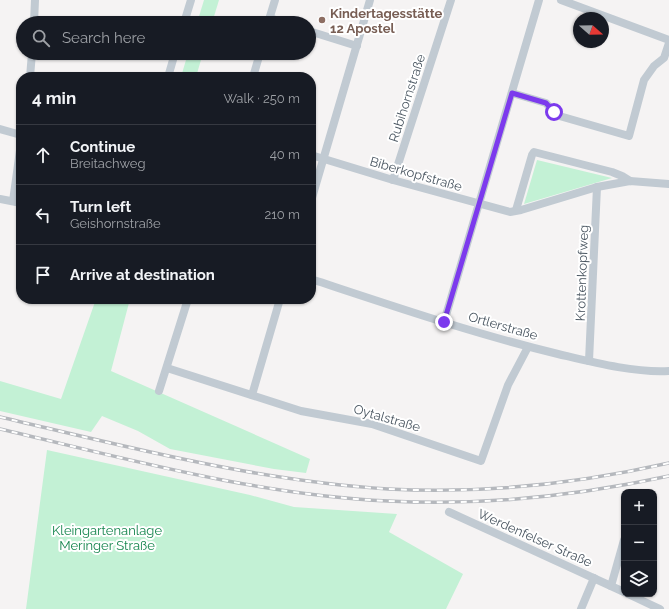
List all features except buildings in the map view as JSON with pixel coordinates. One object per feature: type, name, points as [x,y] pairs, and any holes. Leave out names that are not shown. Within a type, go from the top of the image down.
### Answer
[{"type":"street","points":[[34,16],[35,0]]},
{"type":"street","points":[[186,16],[191,0]]},
{"type":"street","points":[[270,16],[275,0]]},
{"type":"street","points":[[316,183],[370,0]]},
{"type":"street","name":"Rubihornstraße","points":[[393,180],[451,0]]},
{"type":"street","points":[[444,322],[539,0]]},
{"type":"street","points":[[561,0],[573,2],[669,40]]},
{"type":"street","points":[[316,33],[357,46]]},
{"type":"street","points":[[512,93],[546,103],[556,115],[629,136],[644,80],[654,66],[664,58],[669,43]]},
{"type":"street","points":[[30,72],[31,60]]},
{"type":"street","points":[[169,72],[173,60]]},
{"type":"street","points":[[254,72],[258,60]]},
{"type":"street","points":[[0,129],[16,134]]},
{"type":"street","name":"Biberkopfstraße","points":[[516,210],[534,152],[612,172],[630,181]]},
{"type":"street","name":"Biberkopfstraße","points":[[316,156],[393,180],[510,212],[597,187],[630,181],[669,184]]},
{"type":"street","name":"Krottenkopfweg","points":[[589,361],[597,187]]},
{"type":"street","points":[[0,199],[16,202]]},
{"type":"street","name":"Ortlerstraße","points":[[316,282],[528,347],[589,361],[643,370],[669,371]]},
{"type":"street","points":[[159,391],[186,304]]},
{"type":"street","points":[[252,395],[279,304]]},
{"type":"street","name":"Oytalstraße","points":[[167,368],[301,411],[372,424],[481,461],[508,385],[528,347]]},
{"type":"street","name":"Werdenfelser Straße","points":[[449,512],[621,591]]},
{"type":"street","points":[[611,586],[621,551]]},
{"type":"street","points":[[581,609],[594,578]]},
{"type":"street","points":[[634,597],[660,609]]},
{"type":"green space","points":[[204,0],[219,0],[214,16],[199,16]]},
{"type":"green space","points":[[186,60],[201,60],[197,72],[182,72]]},
{"type":"green space","points":[[537,160],[612,178],[524,204]]},
{"type":"green space","points":[[94,304],[129,304],[111,371],[310,459],[306,473],[274,469],[170,449],[138,431],[102,416],[91,432],[0,411],[0,381],[61,399]]},
{"type":"green space","name":"Kleingartenanlage Meringer Straße","points":[[47,450],[250,495],[294,507],[397,514],[389,532],[463,574],[446,609],[26,609]]},
{"type":"railway","points":[[0,417],[144,451],[241,471],[290,479],[388,489],[459,490],[529,486],[600,477],[669,463]]},
{"type":"railway","points":[[0,429],[193,474],[241,483],[290,491],[388,501],[459,502],[530,498],[600,489],[669,476]]},
{"type":"place","name":"Kindertagesstätte 12 Apostel","points":[[322,20]]},
{"type":"route","points":[[444,322],[512,93],[546,103],[554,112]]}]
